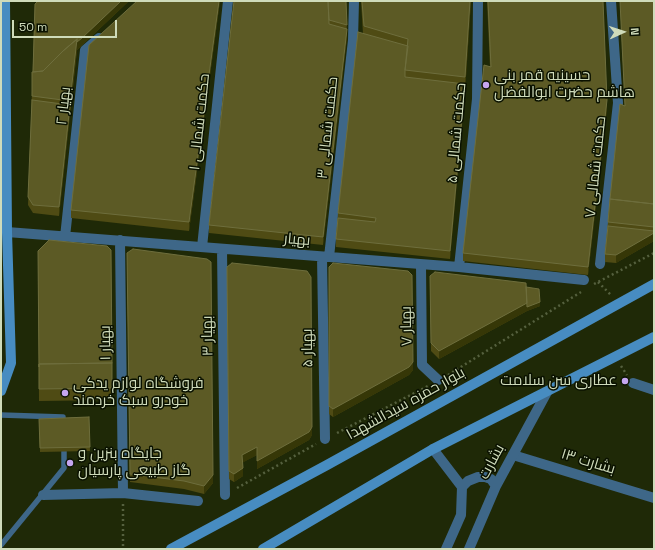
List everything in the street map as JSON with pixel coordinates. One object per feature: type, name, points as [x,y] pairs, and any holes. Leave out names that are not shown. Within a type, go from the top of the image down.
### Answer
[{"type":"main road","points":[[1,392],[10,363],[5,1]]},
{"type":"main road","name":"بلوار حمزه سیدالشهدا","points":[[171,549],[327,465],[654,284]]},
{"type":"main road","points":[[263,549],[433,449],[654,337]]},
{"type":"street","name":"حکمت شمالی ۱","points":[[202,247],[228,1]]},
{"type":"street","name":"حکمت شمالی ۳","points":[[326,257],[337,223],[353,40],[354,1]]},
{"type":"street","name":"حکمت شمالی ۵","points":[[459,267],[477,99],[478,1]]},
{"type":"street","name":"حکمت شمالی ۷","points":[[600,264],[618,103],[611,1]]},
{"type":"street","name":"بهیار ۲","points":[[64,237],[85,50],[108,28]]},
{"type":"street","name":"بهیار","points":[[7,232],[459,267],[587,285]]},
{"type":"street","name":"بهیار ۱","points":[[120,240],[123,493]]},
{"type":"street","name":"بهیار ۳","points":[[222,249],[225,495]]},
{"type":"street","name":"بهیار ۵","points":[[325,439],[326,257]]},
{"type":"street","name":"بهیار ۷","points":[[421,265],[422,365],[438,380]]},
{"type":"street","points":[[633,382],[654,390]]},
{"type":"street","name":"بشارت","points":[[469,549],[496,486],[547,392]]},
{"type":"street","name":"بشارت","points":[[433,449],[462,487],[461,515],[446,549]]},
{"type":"street","name":"بشارت ۱۳","points":[[513,455],[654,498]]},
{"type":"street","points":[[462,487],[468,481],[478,477],[491,479],[496,486]]},
{"type":"street","points":[[43,495],[123,493],[198,501]]},
{"type":"lane","points":[[1,415],[63,417],[63,430]]},
{"type":"lane","points":[[1,545],[64,468],[64,437]]},
{"type":"path","points":[[225,495],[325,439],[438,380],[587,285],[598,282],[654,253]]},
{"type":"path","points":[[598,282],[619,304]]},
{"type":"path","points":[[614,358],[633,382]]},
{"type":"path","points":[[123,493],[123,549]]},
{"type":"building","points":[[38,1],[121,1],[82,38],[77,42],[77,39],[63,51],[43,71],[33,72],[35,4]]},
{"type":"building","points":[[137,1],[219,1],[189,222],[71,210],[89,45]]},
{"type":"building","points":[[234,1],[328,1],[329,24],[347,29],[323,237],[209,225]]},
{"type":"building","points":[[328,1],[346,1],[347,25],[329,20]]},
{"type":"building","points":[[362,1],[470,1],[465,77],[405,70],[408,39],[364,26]]},
{"type":"building","points":[[488,1],[603,1],[607,100],[588,267],[463,253],[484,65],[491,67]]},
{"type":"building","points":[[620,1],[654,1],[654,204],[610,199],[620,104],[625,106]]},
{"type":"building","points":[[358,32],[408,46],[405,77],[465,84],[450,251],[336,239],[338,218],[375,222],[376,218],[338,213]]},
{"type":"building","points":[[77,39],[70,101],[32,96],[32,72],[43,71]]},
{"type":"building","points":[[32,100],[70,105],[59,207],[33,205],[28,197]]},
{"type":"building","points":[[610,199],[654,204],[654,227],[608,222]]},
{"type":"building","points":[[608,226],[654,231],[654,233],[616,255],[605,254]]},
{"type":"building","points":[[49,240],[107,246],[111,250],[112,363],[39,364],[39,367],[38,251]]},
{"type":"building","points":[[133,249],[207,259],[211,262],[213,475],[204,486],[184,481],[130,474],[127,253]]},
{"type":"building","points":[[232,263],[307,271],[311,277],[312,427],[309,432],[257,461],[257,447],[242,455],[243,468],[234,474],[229,471],[227,267]]},
{"type":"building","points":[[333,263],[408,271],[412,275],[413,362],[409,367],[333,409],[329,406],[329,267]]},
{"type":"building","points":[[435,272],[526,283],[527,303],[439,351],[431,343],[430,276]]},
{"type":"building","points":[[526,287],[539,289],[540,302],[527,307]]},
{"type":"building","points":[[112,363],[112,388],[39,389],[39,364]]},
{"type":"building","points":[[89,417],[90,447],[40,448],[39,419]]},
{"type":"place","name":"حسینیه قمر بنی هاشم حضرت ابوالفضل","points":[[486,85]]},
{"type":"place","name":"عطاری سن سلامت","points":[[625,381]]},
{"type":"place","name":"فروشگاه لوازم یدکی خودرو سبک خردمند","points":[[65,393]]},
{"type":"place","name":"جایگاه بنزین و گاز طبیعی پارسیان","points":[[70,463]]}]
